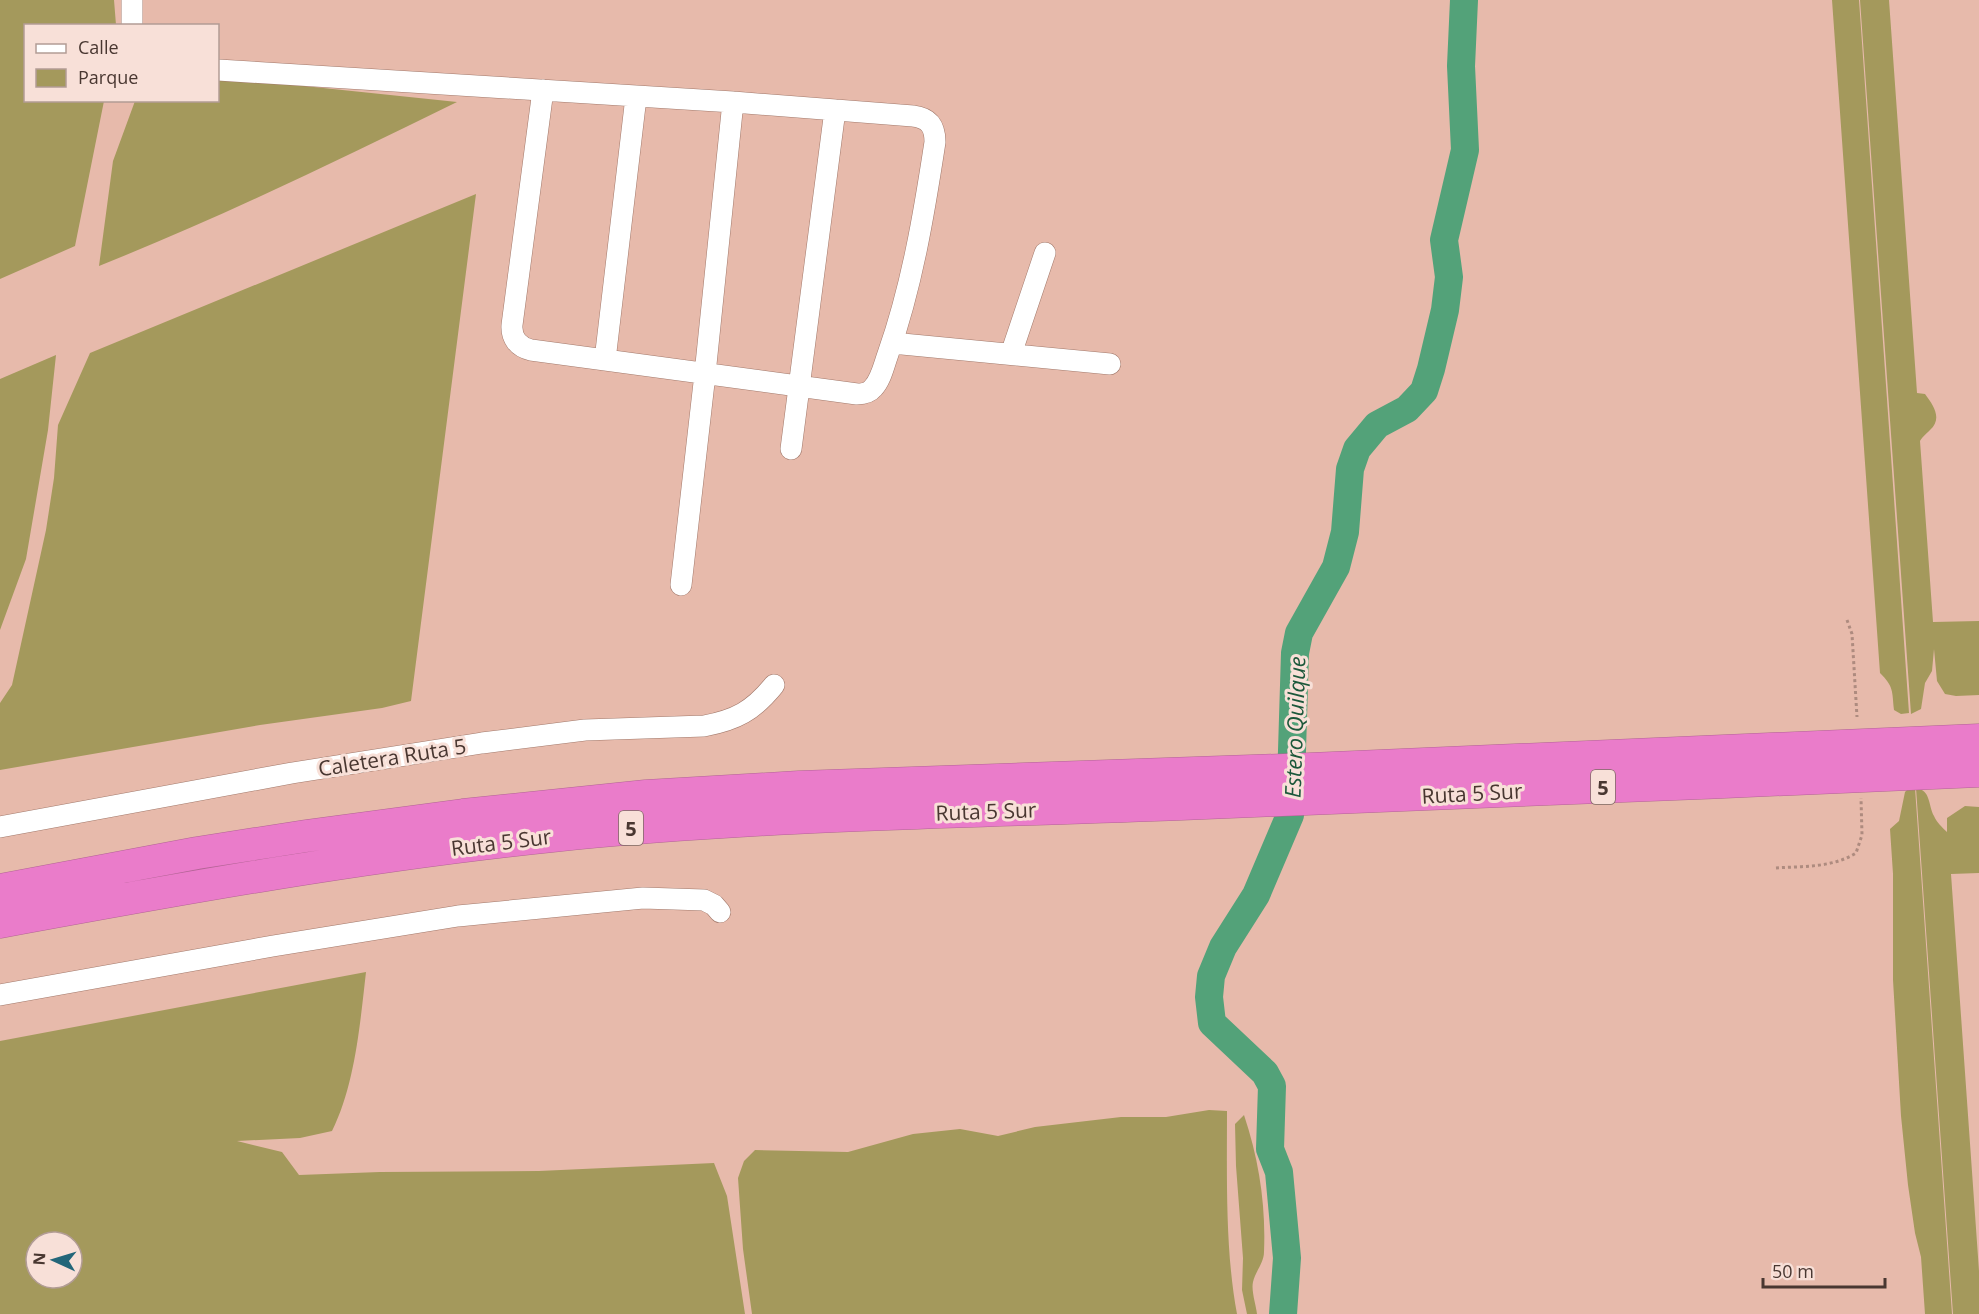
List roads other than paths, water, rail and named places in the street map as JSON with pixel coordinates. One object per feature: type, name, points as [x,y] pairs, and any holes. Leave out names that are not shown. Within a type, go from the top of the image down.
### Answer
[{"type":"highway","name":"Ruta 5 Sur","points":[[0,922],[188,887],[324,865],[566,834],[738,821],[1311,800],[1894,759],[1933,742],[1979,740]]},
{"type":"highway","name":"Ruta 5 Sur","points":[[0,890],[186,855],[464,815],[593,801],[799,787],[1310,769],[1894,759],[1935,773],[1979,771]]},
{"type":"street","points":[[132,0],[132,24]]},
{"type":"street","points":[[219,70],[543,90],[636,97],[733,102],[920,117],[929,122],[934,129],[935,142],[918,245],[892,343],[875,386],[867,392],[857,394],[525,349],[520,346],[513,336],[512,325],[543,90]]},
{"type":"street","points":[[605,360],[636,97]]},
{"type":"street","points":[[681,585],[733,102]]},
{"type":"street","points":[[791,448],[835,110]]},
{"type":"street","points":[[1011,354],[1045,253]]},
{"type":"street","points":[[892,343],[1110,364]]},
{"type":"street","name":"Caletera Ruta 5","points":[[0,826],[292,773],[482,743],[585,730],[712,724],[736,718],[753,707],[774,685]]},
{"type":"street","points":[[0,995],[273,946],[458,916],[643,898],[704,900],[714,905],[720,912]]},
{"type":"waterway","name":"Estero Quilque","points":[[1283,1314],[1287,1258],[1279,1172],[1270,1149],[1272,1086],[1265,1073],[1212,1023],[1209,997],[1211,976],[1223,947],[1256,895],[1290,815],[1295,653],[1299,633],[1336,567],[1345,532],[1350,469],[1357,449],[1377,425],[1407,409],[1424,391],[1431,369],[1445,310],[1449,277],[1444,240],[1465,150],[1461,66],[1464,0]]}]
